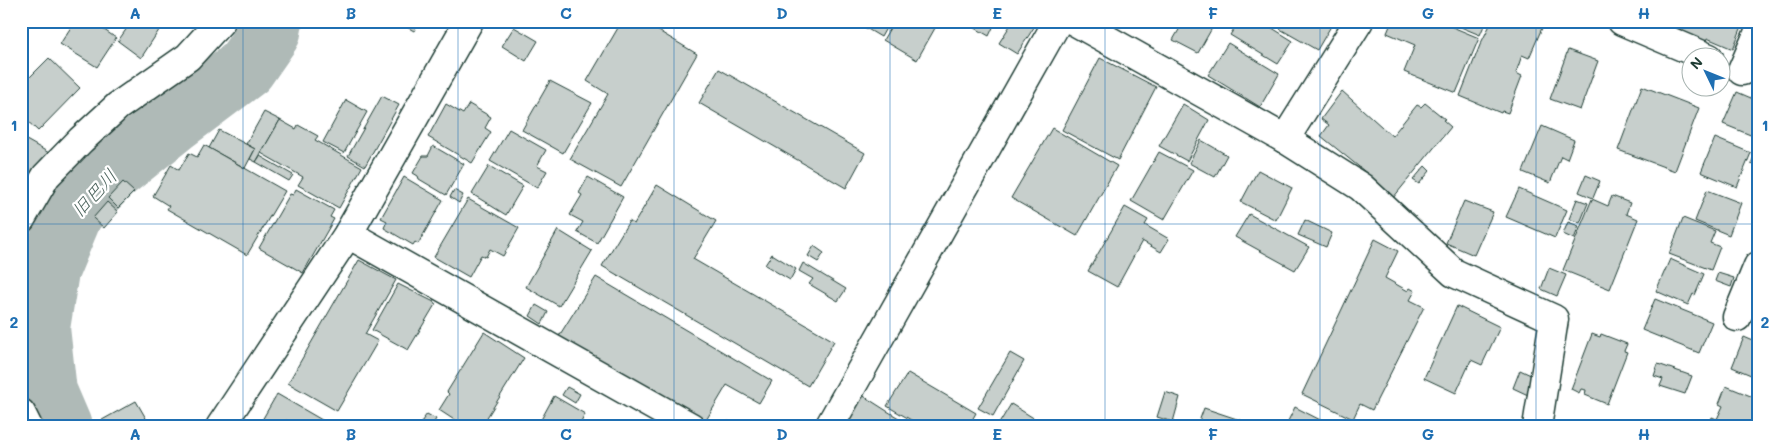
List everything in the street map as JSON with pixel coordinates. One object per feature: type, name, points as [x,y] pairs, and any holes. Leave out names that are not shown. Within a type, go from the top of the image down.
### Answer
[{"type":"street","points":[[21,219],[46,176],[81,140],[118,106],[188,57],[221,21]]},
{"type":"street","points":[[220,427],[348,234],[469,21]]},
{"type":"street","points":[[829,427],[1058,21]]},
{"type":"street","points":[[1074,21],[1285,139],[1361,187],[1454,273],[1554,320],[1537,427]]},
{"type":"street","points":[[1285,139],[1359,21]]},
{"type":"street","points":[[1622,21],[1685,48]]},
{"type":"street","points":[[1740,70],[1758,34]]},
{"type":"street","points":[[348,234],[691,427]]},
{"type":"street","points":[[1737,317],[1758,266]]},
{"type":"street","points":[[21,413],[28,427]]},
{"type":"building","points":[[75,21],[91,21],[116,38],[97,67],[60,44]]},
{"type":"building","points":[[132,21],[165,21],[141,58],[118,41]]},
{"type":"building","points":[[396,21],[419,21],[414,31]]},
{"type":"building","points":[[622,21],[642,21],[697,54],[621,187],[570,159],[608,94],[587,81]]},
{"type":"building","points":[[854,21],[890,21],[881,37]]},
{"type":"building","points":[[894,21],[939,21],[917,60],[883,40]]},
{"type":"building","points":[[963,21],[996,21],[989,36]]},
{"type":"building","points":[[1013,21],[1038,21],[1017,54],[999,43]]},
{"type":"building","points":[[1184,21],[1216,21],[1198,53],[1173,40]]},
{"type":"building","points":[[1239,21],[1261,21],[1293,41],[1278,64],[1230,35]]},
{"type":"building","points":[[1285,21],[1334,21],[1317,50],[1280,29]]},
{"type":"building","points":[[1392,21],[1438,21],[1479,38],[1456,93],[1404,72],[1415,45],[1387,33]]},
{"type":"building","points":[[1446,21],[1486,21],[1480,35]]},
{"type":"building","points":[[1492,21],[1545,21],[1529,58],[1522,55],[1516,73],[1522,76],[1508,113],[1502,111],[1501,113],[1460,96],[1480,45]]},
{"type":"building","points":[[1683,21],[1744,21],[1733,49],[1707,38],[1706,42],[1679,31]]},
{"type":"building","points":[[514,27],[538,41],[526,61],[502,46]]},
{"type":"building","points":[[1228,43],[1279,74],[1260,107],[1208,75]]},
{"type":"building","points":[[1568,50],[1598,61],[1580,110],[1550,99]]},
{"type":"building","points":[[49,58],[80,88],[38,131],[21,115],[21,86]]},
{"type":"building","points":[[1100,58],[1156,87],[1118,160],[1062,130]]},
{"type":"building","points":[[719,69],[865,153],[846,188],[699,103]]},
{"type":"building","points":[[550,81],[592,103],[563,153],[522,130]]},
{"type":"building","points":[[1642,86],[1699,108],[1675,171],[1618,150]]},
{"type":"building","points":[[1342,91],[1392,136],[1417,105],[1421,107],[1425,103],[1445,119],[1443,120],[1451,127],[1393,198],[1365,181],[1369,175],[1321,136],[1329,125],[1321,119]]},
{"type":"building","points":[[1737,92],[1758,101],[1758,138],[1723,124]]},
{"type":"building","points":[[382,96],[399,105],[365,166],[348,156]]},
{"type":"building","points":[[346,100],[367,112],[344,153],[323,142]]},
{"type":"building","points":[[446,104],[463,114],[469,104],[491,117],[485,128],[491,132],[472,163],[428,137]]},
{"type":"building","points":[[1183,104],[1209,120],[1187,161],[1159,146]]},
{"type":"building","points":[[264,112],[280,120],[256,162],[250,159],[255,149],[246,144]]},
{"type":"building","points":[[280,120],[296,129],[298,125],[318,136],[315,140],[362,167],[339,208],[298,185],[303,177],[261,153]]},
{"type":"building","points":[[1542,126],[1574,140],[1567,159],[1561,156],[1550,183],[1523,172]]},
{"type":"building","points":[[1052,128],[1117,166],[1077,236],[1011,198]]},
{"type":"building","points":[[509,129],[546,150],[537,166],[547,171],[537,188],[490,161]]},
{"type":"building","points":[[219,130],[255,149],[245,168],[209,148]]},
{"type":"building","points":[[21,137],[51,154],[21,205]]},
{"type":"building","points":[[1715,138],[1751,153],[1737,187],[1701,172]]},
{"type":"building","points":[[1201,140],[1227,155],[1215,177],[1189,163]]},
{"type":"building","points":[[204,145],[285,191],[247,255],[167,209],[169,206],[153,196],[171,165],[179,170],[189,153],[197,157]]},
{"type":"building","points":[[433,146],[464,164],[446,195],[419,179],[413,173],[423,156],[428,156]]},
{"type":"building","points":[[1756,151],[1758,152],[1758,166],[1751,164]]},
{"type":"building","points":[[1159,152],[1193,170],[1164,220],[1131,201]]},
{"type":"building","points":[[260,156],[293,175],[289,181],[256,162]]},
{"type":"building","points":[[489,166],[523,186],[506,215],[472,194]]},
{"type":"building","points":[[1425,166],[1430,171],[1419,184],[1413,180]]},
{"type":"building","points":[[1258,170],[1292,188],[1276,220],[1241,202]]},
{"type":"building","points":[[1586,175],[1600,181],[1593,198],[1579,192]]},
{"type":"building","points":[[404,177],[443,200],[418,244],[415,242],[413,245],[384,228],[387,221],[381,218]]},
{"type":"building","points":[[588,177],[623,197],[597,243],[577,232],[583,222],[570,215],[582,195],[579,193]]},
{"type":"building","points":[[123,182],[134,192],[118,208],[108,198]]},
{"type":"building","points":[[657,185],[716,221],[693,259],[834,341],[808,386],[602,266],[629,221],[634,224]]},
{"type":"building","points":[[296,189],[334,210],[330,217],[334,219],[303,273],[259,248],[290,194],[293,195]]},
{"type":"building","points":[[1519,189],[1567,210],[1555,238],[1506,217]]},
{"type":"building","points":[[454,190],[463,195],[459,203],[450,197]]},
{"type":"building","points":[[1707,190],[1741,203],[1729,235],[1695,221]]},
{"type":"building","points":[[1612,196],[1630,203],[1626,214],[1638,219],[1610,289],[1563,270],[1592,199],[1608,206]]},
{"type":"building","points":[[468,199],[519,228],[503,256],[490,249],[486,257],[481,255],[469,277],[434,257]]},
{"type":"building","points":[[1577,199],[1588,203],[1580,223],[1569,219]]},
{"type":"building","points":[[1464,201],[1493,212],[1474,255],[1446,243]]},
{"type":"building","points":[[107,202],[118,212],[104,228],[93,218]]},
{"type":"building","points":[[1125,207],[1148,220],[1145,225],[1169,239],[1161,252],[1142,241],[1117,287],[1088,271]]},
{"type":"building","points":[[1249,214],[1309,247],[1295,270],[1235,237]]},
{"type":"building","points":[[1683,218],[1715,231],[1710,243],[1720,247],[1711,270],[1669,254]]},
{"type":"building","points":[[1305,220],[1332,233],[1326,247],[1298,235]]},
{"type":"building","points":[[1568,222],[1579,226],[1574,239],[1563,234]]},
{"type":"building","points":[[558,230],[592,251],[559,306],[526,287]]},
{"type":"building","points":[[1375,239],[1398,251],[1385,278],[1408,291],[1410,288],[1415,291],[1410,300],[1424,307],[1372,410],[1360,404],[1353,419],[1302,394]]},
{"type":"building","points":[[814,246],[824,253],[818,262],[808,256]]},
{"type":"building","points":[[772,254],[796,269],[790,280],[765,265]]},
{"type":"building","points":[[1670,259],[1704,274],[1695,295],[1693,294],[1688,305],[1656,291]]},
{"type":"building","points":[[359,260],[396,280],[365,334],[378,341],[337,411],[288,383]]},
{"type":"building","points":[[803,263],[846,289],[838,301],[809,284],[813,279],[799,271]]},
{"type":"building","points":[[1549,268],[1566,275],[1557,296],[1541,289]]},
{"type":"building","points":[[1718,273],[1734,278],[1731,287],[1715,281]]},
{"type":"building","points":[[596,277],[772,381],[759,403],[727,385],[705,422],[559,336]]},
{"type":"building","points":[[398,284],[436,303],[408,350],[372,330]]},
{"type":"building","points":[[1655,299],[1712,322],[1699,353],[1642,330]]},
{"type":"building","points":[[536,305],[548,312],[542,324],[530,316]]},
{"type":"building","points":[[1457,306],[1500,327],[1482,365],[1471,360],[1456,393],[1424,378]]},
{"type":"building","points":[[484,332],[524,358],[481,427],[465,427],[439,410],[449,394],[447,392]]},
{"type":"building","points":[[1592,334],[1600,337],[1601,334],[1627,344],[1624,351],[1627,352],[1607,404],[1585,395],[1586,390],[1581,389],[1579,393],[1571,389]]},
{"type":"building","points":[[1744,337],[1758,343],[1758,378],[1732,367]]},
{"type":"building","points":[[1010,353],[1024,361],[993,416],[978,408]]},
{"type":"building","points":[[1658,364],[1692,376],[1685,394],[1660,386],[1663,379],[1654,376]]},
{"type":"building","points":[[1520,370],[1535,377],[1528,395],[1513,388]]},
{"type":"building","points":[[908,373],[976,413],[968,427],[923,427],[887,406]]},
{"type":"building","points":[[1726,386],[1758,399],[1758,427],[1715,427],[1710,423],[1712,417],[1717,419],[1723,406],[1719,404]]},
{"type":"building","points":[[567,387],[580,394],[575,403],[562,395]]},
{"type":"building","points":[[1165,392],[1180,397],[1173,422],[1157,417]]},
{"type":"building","points":[[277,394],[334,427],[297,427],[286,420],[282,427],[258,427]]},
{"type":"building","points":[[862,395],[914,427],[847,427],[845,424]]},
{"type":"building","points":[[554,396],[585,414],[579,427],[537,427]]},
{"type":"building","points":[[136,401],[151,427],[96,427],[95,424]]},
{"type":"building","points":[[1011,404],[1048,427],[997,427]]},
{"type":"building","points":[[1295,407],[1334,427],[1285,427]]},
{"type":"building","points":[[1204,408],[1261,427],[1197,427]]},
{"type":"building","points":[[427,414],[436,419],[431,427],[421,427],[423,423],[421,422]]},
{"type":"building","points":[[728,421],[738,427],[724,427]]},
{"type":"waterway","name":"旧巴川","points":[[61,427],[46,392],[39,328],[48,271],[73,211],[111,172],[245,68],[270,32],[272,21]]}]
